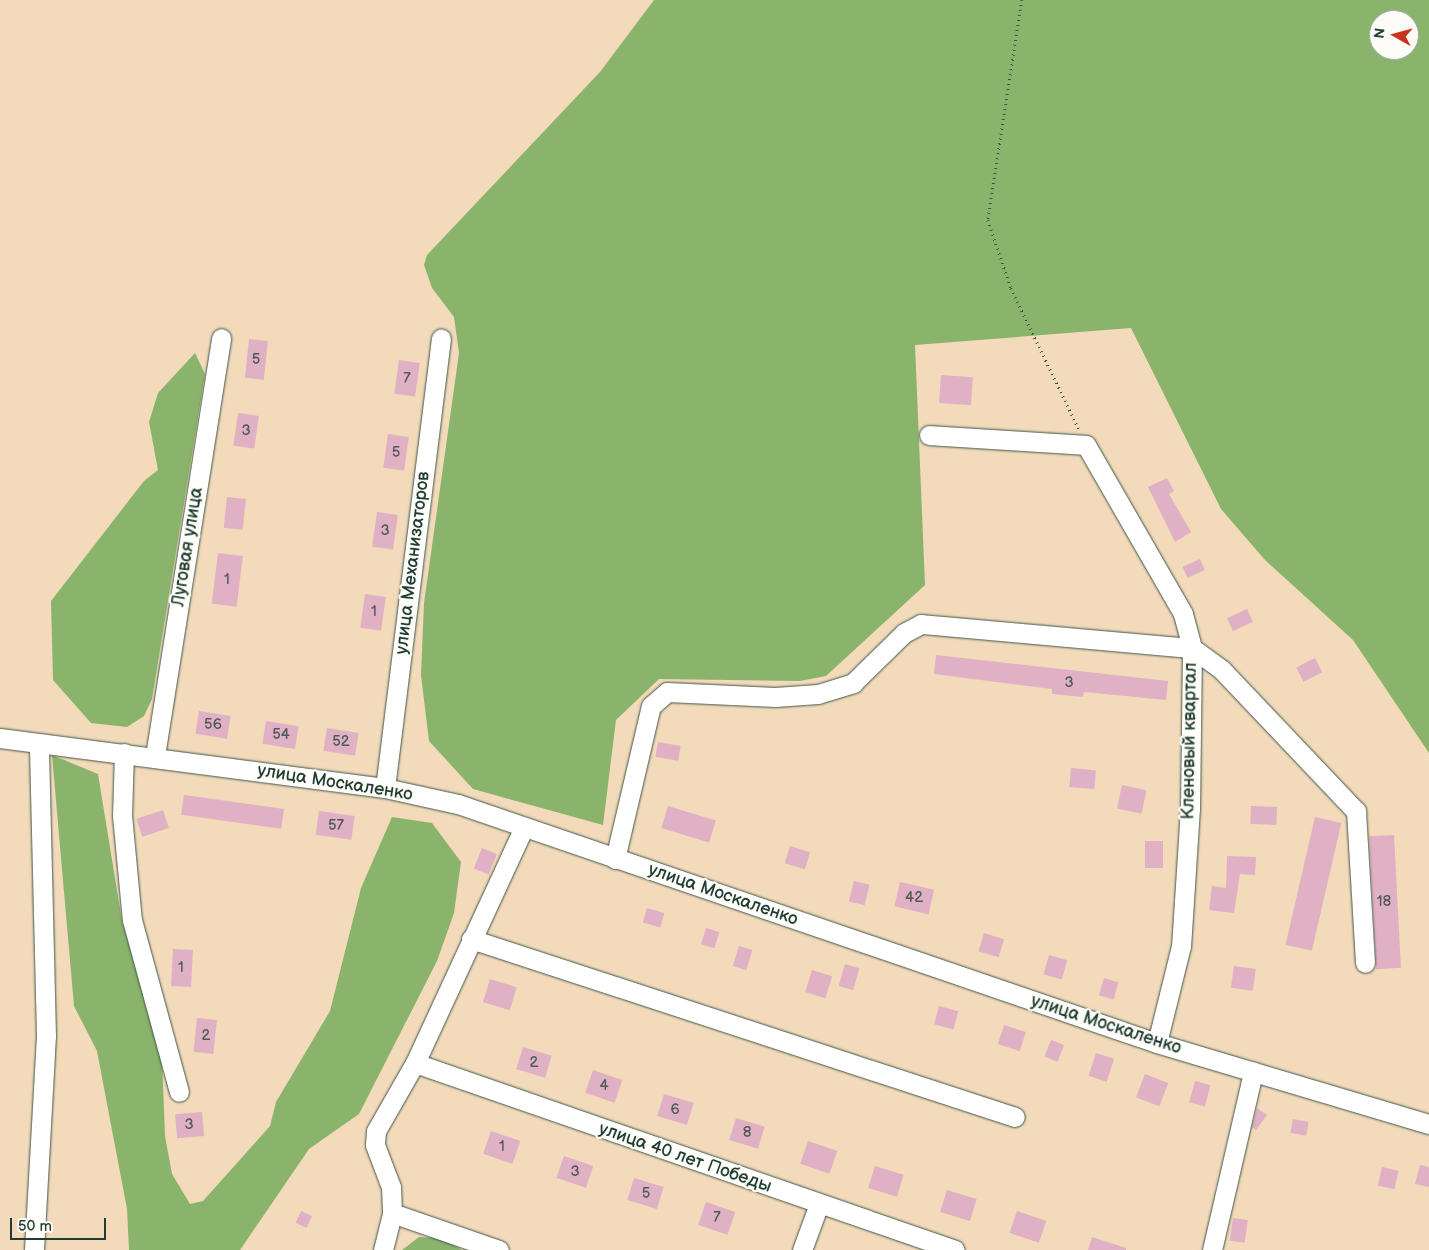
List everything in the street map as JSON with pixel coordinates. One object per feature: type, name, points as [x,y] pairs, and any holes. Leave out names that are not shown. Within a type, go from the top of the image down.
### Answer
[{"type":"street","name":"Луговая улица","points":[[155,756],[221,338]]},
{"type":"street","name":"улица Механизаторов","points":[[385,788],[440,338]]},
{"type":"street","points":[[928,435],[1086,444],[1183,614],[1192,648],[1222,670],[1356,811],[1365,963]]},
{"type":"street","name":"Кленовый квартал","points":[[615,858],[651,706],[657,697],[667,692],[775,697],[818,694],[852,683],[904,633],[921,624],[1192,648],[1190,808],[1180,946],[1157,1043]]},
{"type":"street","name":"улица Москаленко","points":[[0,738],[155,756],[385,788],[458,804],[1157,1043],[1429,1124]]},
{"type":"street","points":[[34,1250],[46,1036],[39,742]]},
{"type":"street","points":[[124,753],[122,815],[132,920],[180,1092]]},
{"type":"street","points":[[383,1250],[392,1213],[391,1187],[375,1145],[376,1131],[415,1063],[524,826]]},
{"type":"street","points":[[471,939],[1015,1117]]},
{"type":"street","name":"улица 40 лет Победы","points":[[415,1063],[952,1250]]},
{"type":"street","points":[[1212,1250],[1253,1072]]},
{"type":"street","points":[[802,1250],[819,1204]]},
{"type":"street","points":[[392,1213],[499,1250]]},
{"type":"path","points":[[1022,0],[988,220],[1011,288],[1086,444]]},
{"type":"green space","points":[[654,0],[1429,0],[1429,753],[1353,640],[1265,560],[1221,509],[1131,328],[915,345],[925,585],[826,676],[800,681],[659,679],[616,720],[603,825],[473,789],[429,741],[421,675],[424,603],[459,353],[454,317],[432,288],[424,265],[427,255],[600,72]]},
{"type":"green space","points":[[195,353],[205,374],[152,699],[144,716],[127,727],[91,723],[53,680],[51,601],[144,481],[158,470],[149,422],[158,393]]},
{"type":"green space","points":[[52,755],[98,774],[122,921],[162,1058],[165,1136],[172,1174],[190,1204],[203,1201],[270,1126],[276,1102],[330,1011],[361,888],[392,817],[432,823],[461,862],[454,913],[437,961],[359,1114],[309,1149],[240,1250],[129,1250],[127,1209],[97,1051],[74,1006]]},
{"type":"green space","points":[[419,1237],[441,1238],[462,1250],[402,1250]]},
{"type":"building","points":[[249,339],[268,341],[264,380],[245,378]]},
{"type":"building","points":[[399,360],[420,363],[415,397],[394,394]]},
{"type":"building","points":[[941,375],[973,377],[971,405],[939,403]]},
{"type":"building","points":[[238,413],[259,416],[254,449],[233,446]]},
{"type":"building","points":[[388,434],[409,437],[404,471],[383,468]]},
{"type":"building","points":[[1167,478],[1174,491],[1169,494],[1191,532],[1175,542],[1148,487]]},
{"type":"building","points":[[227,497],[246,499],[243,530],[224,528]]},
{"type":"building","points":[[377,512],[398,515],[393,550],[372,547]]},
{"type":"building","points":[[218,553],[243,556],[237,607],[212,604]]},
{"type":"building","points":[[1200,559],[1205,570],[1188,578],[1183,567]]},
{"type":"building","points":[[365,594],[386,597],[381,631],[360,628]]},
{"type":"building","points":[[1247,609],[1253,622],[1233,631],[1227,618]]},
{"type":"building","points":[[936,655],[1168,681],[1166,700],[1084,692],[1083,697],[1052,694],[1052,689],[934,674]]},
{"type":"building","points":[[1315,658],[1322,672],[1304,682],[1296,668]]},
{"type":"building","points":[[199,711],[231,716],[227,739],[195,734]]},
{"type":"building","points":[[266,721],[299,726],[295,749],[262,744]]},
{"type":"building","points":[[327,728],[359,733],[355,756],[323,751]]},
{"type":"building","points":[[658,742],[681,746],[678,761],[655,757]]},
{"type":"building","points":[[1071,768],[1096,770],[1094,789],[1069,787]]},
{"type":"building","points":[[1122,785],[1146,790],[1141,814],[1117,808]]},
{"type":"building","points":[[184,795],[284,809],[281,829],[181,815]]},
{"type":"building","points":[[668,806],[716,821],[709,843],[661,828]]},
{"type":"building","points":[[1251,806],[1277,807],[1276,825],[1250,824]]},
{"type":"building","points":[[163,810],[169,828],[142,837],[136,819]]},
{"type":"building","points":[[319,811],[355,816],[351,840],[316,835]]},
{"type":"building","points":[[1315,817],[1341,823],[1312,951],[1286,945]]},
{"type":"building","points":[[1394,835],[1401,968],[1376,969],[1369,836]]},
{"type":"building","points":[[1145,841],[1163,841],[1163,868],[1145,868]]},
{"type":"building","points":[[790,846],[810,852],[805,869],[785,863]]},
{"type":"building","points":[[482,848],[497,854],[489,874],[474,868]]},
{"type":"building","points":[[1227,856],[1256,857],[1255,875],[1240,874],[1234,913],[1209,910],[1212,886],[1226,888]]},
{"type":"building","points":[[854,881],[870,885],[864,905],[849,901]]},
{"type":"building","points":[[900,882],[934,890],[928,914],[894,906]]},
{"type":"building","points":[[647,908],[664,913],[660,927],[643,922]]},
{"type":"building","points":[[706,928],[719,932],[714,948],[701,944]]},
{"type":"building","points":[[984,933],[1004,939],[999,957],[978,951]]},
{"type":"building","points":[[739,946],[752,950],[746,970],[733,966]]},
{"type":"building","points":[[173,949],[193,950],[191,987],[171,986]]},
{"type":"building","points":[[1049,955],[1067,960],[1062,979],[1043,974]]},
{"type":"building","points":[[845,964],[859,968],[853,990],[839,986]]},
{"type":"building","points":[[1234,966],[1256,969],[1253,991],[1231,988]]},
{"type":"building","points":[[812,970],[832,976],[825,998],[805,992]]},
{"type":"building","points":[[1104,978],[1118,982],[1113,999],[1099,995]]},
{"type":"building","points":[[490,979],[517,987],[510,1010],[483,1002]]},
{"type":"building","points":[[939,1006],[958,1011],[953,1030],[934,1024]]},
{"type":"building","points":[[197,1018],[217,1020],[213,1054],[193,1052]]},
{"type":"building","points":[[1004,1025],[1026,1032],[1020,1051],[998,1044]]},
{"type":"building","points":[[1051,1040],[1064,1045],[1058,1062],[1045,1057]]},
{"type":"building","points":[[523,1047],[552,1056],[545,1078],[516,1069]]},
{"type":"building","points":[[1096,1053],[1114,1059],[1107,1082],[1089,1076]]},
{"type":"building","points":[[593,1070],[622,1080],[614,1103],[585,1093]]},
{"type":"building","points":[[1145,1074],[1168,1083],[1159,1106],[1136,1097]]},
{"type":"building","points":[[1195,1081],[1210,1085],[1205,1106],[1189,1102]]},
{"type":"building","points":[[664,1094],[694,1103],[687,1125],[657,1116]]},
{"type":"building","points":[[1257,1108],[1267,1115],[1256,1130],[1252,1127]]},
{"type":"building","points":[[202,1112],[204,1136],[177,1138],[175,1114]]},
{"type":"building","points":[[736,1118],[765,1127],[758,1149],[729,1140]]},
{"type":"building","points":[[1293,1119],[1309,1122],[1306,1136],[1290,1133]]},
{"type":"building","points":[[491,1131],[520,1141],[512,1164],[483,1154]]},
{"type":"building","points":[[808,1141],[837,1151],[829,1174],[800,1164]]},
{"type":"building","points":[[564,1156],[593,1166],[586,1188],[557,1178]]},
{"type":"building","points":[[1420,1165],[1429,1167],[1429,1187],[1415,1184]]},
{"type":"building","points":[[875,1166],[904,1175],[897,1197],[868,1188]]},
{"type":"building","points":[[1382,1167],[1399,1171],[1394,1189],[1378,1186]]},
{"type":"building","points":[[634,1178],[664,1187],[657,1209],[627,1200]]},
{"type":"building","points":[[947,1190],[977,1199],[970,1221],[940,1212]]},
{"type":"building","points":[[706,1202],[735,1212],[727,1235],[698,1225]]},
{"type":"building","points":[[301,1211],[312,1216],[307,1228],[296,1223]]},
{"type":"building","points":[[1017,1211],[1046,1221],[1039,1243],[1010,1233]]},
{"type":"building","points":[[1233,1218],[1248,1220],[1245,1243],[1230,1241]]},
{"type":"building","points":[[1092,1237],[1126,1248],[1126,1250],[1088,1250]]}]
